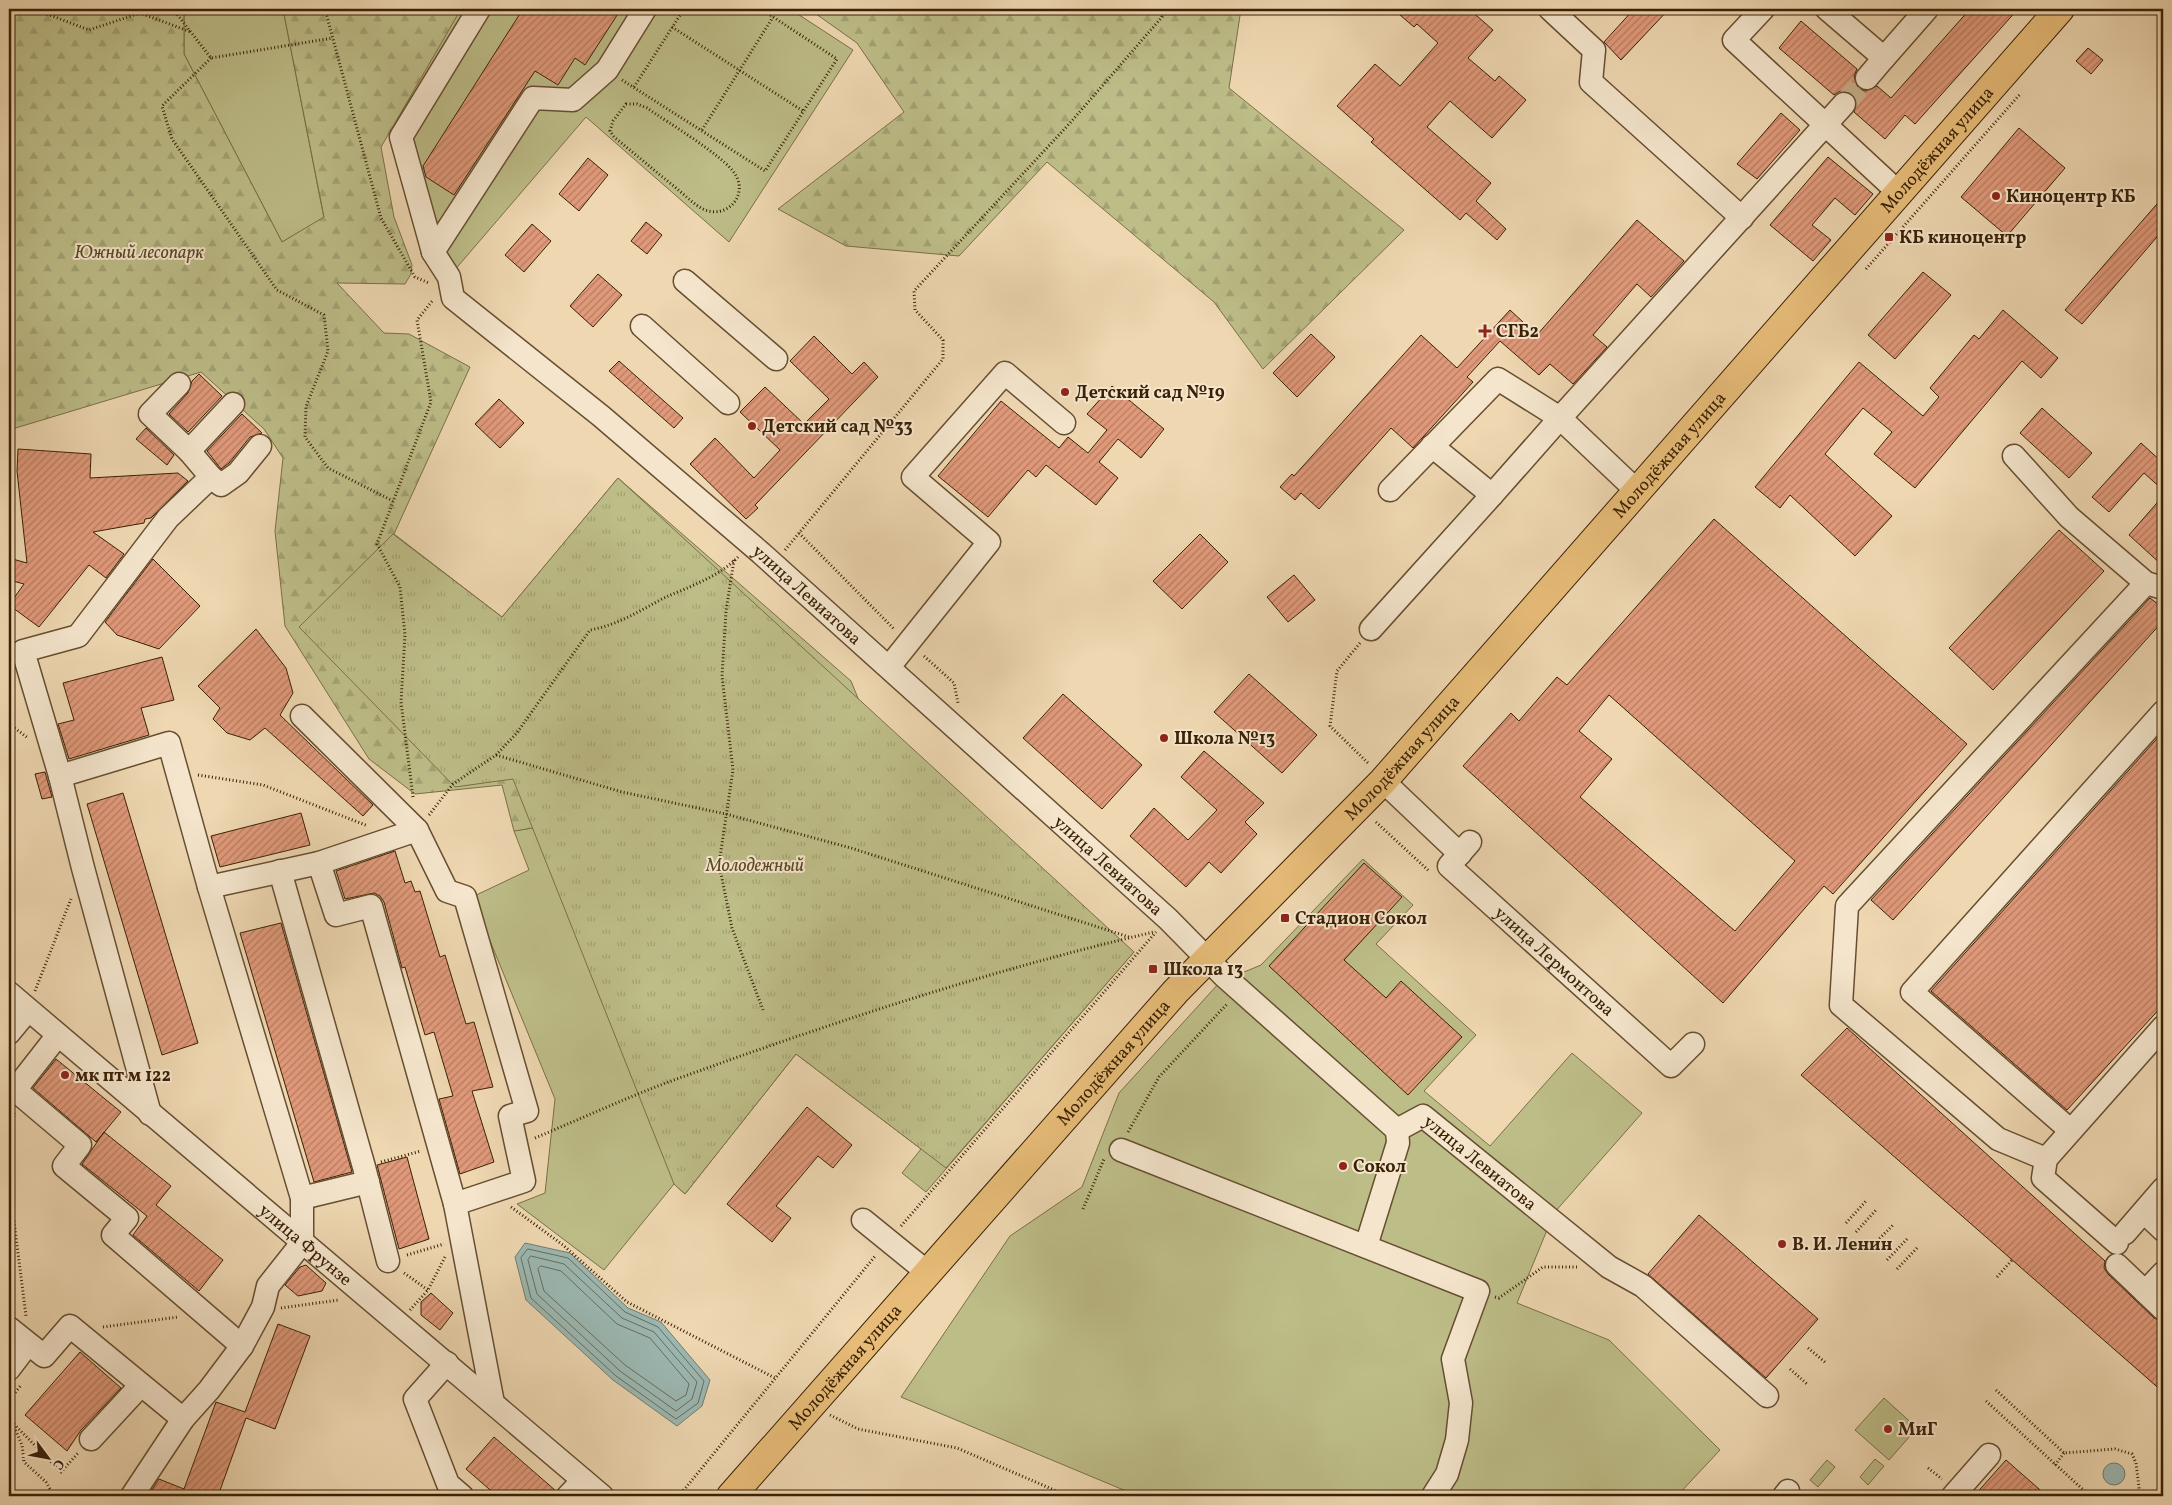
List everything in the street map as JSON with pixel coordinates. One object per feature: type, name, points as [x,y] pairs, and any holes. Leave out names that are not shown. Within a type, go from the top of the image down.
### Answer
[{"type":"main road","name":"Молодёжная улица","points":[[731,1496],[927,1272],[1208,958],[1267,901],[1378,775],[1638,492],[1898,192],[2060,9]]},
{"type":"street","points":[[447,294],[448,277],[433,252],[401,137],[479,9]]},
{"type":"street","points":[[433,252],[533,98],[573,100],[607,70],[645,9]]},
{"type":"street","points":[[1550,9],[1594,50],[1591,82],[1742,218]]},
{"type":"street","points":[[1764,9],[1734,40],[1827,124],[1898,192]]},
{"type":"street","points":[[1827,9],[1884,58]]},
{"type":"street","points":[[1867,78],[1927,9]]},
{"type":"street","points":[[1371,629],[1844,104]]},
{"type":"street","points":[[685,281],[776,359]]},
{"type":"street","name":"улица Левиатова","points":[[447,294],[601,416],[774,564],[1168,919],[1240,990],[1397,1130],[1423,1116],[1609,1267],[1643,1286],[1767,1396]]},
{"type":"street","points":[[642,326],[728,404]]},
{"type":"street","points":[[889,667],[989,542],[913,477],[1005,373],[1064,423]]},
{"type":"street","points":[[1390,490],[1498,379],[1560,418],[1638,492]]},
{"type":"street","points":[[179,384],[150,414],[189,451],[210,477],[222,485],[238,472],[260,446]]},
{"type":"street","points":[[189,451],[233,404]]},
{"type":"street","points":[[1432,446],[1492,495]]},
{"type":"street","points":[[2014,456],[2069,517],[2155,586],[1847,906],[1841,1005],[1998,1139],[2046,1159]]},
{"type":"street","points":[[150,1114],[60,776],[23,651],[78,636],[168,518],[210,477]]},
{"type":"street","points":[[2070,1130],[1912,992],[2163,712]]},
{"type":"street","points":[[302,716],[417,830],[447,891],[465,897],[527,1111],[510,1116],[524,1181],[455,1204]]},
{"type":"street","points":[[60,776],[169,743],[209,887],[302,1198],[302,1243],[268,1286],[264,1307],[242,1346],[209,1390],[183,1419],[132,1496]]},
{"type":"street","name":"улица Лермонтова","points":[[1378,775],[1671,1066],[1692,1044]]},
{"type":"street","points":[[209,887],[319,863],[417,830]]},
{"type":"street","points":[[319,863],[336,915],[371,906],[455,1204],[493,1403]]},
{"type":"street","points":[[280,871],[366,1175],[388,1261]]},
{"type":"street","name":"улица Фрунзе","points":[[9,993],[302,1243],[403,1318],[439,1356],[493,1403],[575,1488],[602,1496]]},
{"type":"street","points":[[9,1033],[28,1010]]},
{"type":"street","points":[[2163,1027],[2046,1159],[2043,1178],[2121,1238],[2163,1189]]},
{"type":"street","points":[[58,1035],[16,1090],[80,1145],[64,1166],[127,1218],[114,1235],[242,1346]]},
{"type":"street","points":[[1366,1246],[1398,1143],[1397,1130]]},
{"type":"street","points":[[1121,1150],[1478,1291],[1453,1359],[1461,1404],[1457,1440],[1446,1474],[1433,1496]]},
{"type":"street","points":[[302,1198],[366,1175]]},
{"type":"street","points":[[2144,1212],[2163,1230]]},
{"type":"street","points":[[863,1220],[927,1272]]},
{"type":"street","points":[[2117,1265],[2163,1309]]},
{"type":"street","points":[[2146,1292],[2163,1273]]},
{"type":"street","points":[[9,1328],[44,1356],[70,1326],[183,1419]]},
{"type":"street","points":[[9,1368],[28,1344]]},
{"type":"street","points":[[439,1356],[415,1399],[448,1484],[462,1496]]},
{"type":"street","points":[[91,1439],[141,1385]]},
{"type":"street","points":[[1950,1489],[1989,1456]]},
{"type":"path","points":[[34,9],[88,30],[140,13],[192,33]]},
{"type":"path","points":[[173,9],[211,58]]},
{"type":"path","points":[[325,9],[381,218],[415,277],[447,294],[417,320],[431,402],[377,544],[400,587],[405,635],[401,702],[417,830]]},
{"type":"path","points":[[634,87],[684,9]]},
{"type":"path","points":[[607,70],[765,171],[837,59],[761,9]]},
{"type":"path","points":[[1161,9],[1162,17]]},
{"type":"path","points":[[774,564],[943,359],[942,340],[915,310],[914,291],[1070,123],[1169,9]]},
{"type":"path","points":[[702,130],[773,17]]},
{"type":"path","points":[[672,27],[803,112]]},
{"type":"path","points":[[333,38],[211,58],[162,106],[172,139],[277,290],[324,315],[328,351],[306,406],[305,437],[328,468],[394,501]]},
{"type":"path","points":[[1866,269],[2021,93]]},
{"type":"path","points":[[626,104],[636,104],[647,108],[717,157],[735,174],[739,185],[738,196],[733,205],[724,211],[704,210],[614,137],[610,131],[619,111],[626,104]]},
{"type":"path","points":[[799,533],[908,642],[954,683],[958,706]]},
{"type":"path","points":[[417,830],[453,784],[496,755],[516,734],[590,630],[608,627],[717,572],[734,560],[750,544]]},
{"type":"path","points":[[734,560],[726,611],[722,676],[733,770],[719,864],[732,928],[763,1010]]},
{"type":"path","points":[[1371,629],[1337,671],[1330,726],[1378,775]]},
{"type":"path","points":[[496,755],[622,792],[726,814],[851,848],[1131,938]]},
{"type":"path","points":[[177,772],[263,785],[374,828]]},
{"type":"path","points":[[1376,821],[1433,874],[1459,854]]},
{"type":"path","points":[[28,1010],[83,868]]},
{"type":"path","points":[[679,1496],[888,1240],[1157,932]]},
{"type":"path","points":[[516,1146],[683,1076],[862,1014],[1064,954],[1157,932],[1164,933]]},
{"type":"path","points":[[1083,1209],[1109,1146],[1121,1150],[1132,1123],[1159,1076],[1240,990]]},
{"type":"path","points":[[16,1090],[9,1182],[28,1344]]},
{"type":"path","points":[[366,1175],[438,1146]]},
{"type":"path","points":[[490,1192],[563,1245],[627,1302],[775,1378]]},
{"type":"path","points":[[1846,1223],[1866,1200]]},
{"type":"path","points":[[1856,1232],[1876,1210]]},
{"type":"path","points":[[1872,1246],[1893,1225]]},
{"type":"path","points":[[1887,1260],[1908,1238]]},
{"type":"path","points":[[1897,1269],[1918,1247]]},
{"type":"path","points":[[403,1318],[428,1290],[449,1249]]},
{"type":"path","points":[[1996,1277],[2012,1260]]},
{"type":"path","points":[[388,1261],[428,1290]]},
{"type":"path","points":[[1478,1291],[1498,1298],[1543,1267],[1609,1267]]},
{"type":"path","points":[[70,1326],[110,1328],[177,1317],[184,1321]]},
{"type":"path","points":[[1808,1348],[1826,1363]]},
{"type":"path","points":[[1790,1369],[1807,1384]]},
{"type":"path","points":[[1996,1390],[2064,1453]]},
{"type":"path","points":[[1986,1401],[2090,1496]]},
{"type":"path","points":[[823,1411],[858,1429],[957,1448],[1068,1496]]},
{"type":"path","points":[[9,1419],[61,1472],[91,1439]]},
{"type":"path","points":[[13,1424],[22,1445],[24,1462],[46,1482],[54,1496]]},
{"type":"path","points":[[2055,1465],[2064,1453],[2103,1449],[2126,1451],[2132,1454],[2136,1463],[2140,1496]]},
{"type":"path","points":[[1928,1468],[1950,1489]]},
{"type":"path","points":[[2158,1496],[2163,1491]]},
{"type":"green space","name":"Южный лесопарк","points":[[9,9],[184,9],[184,54],[282,242],[324,217],[283,9],[461,9],[381,147],[394,217],[412,265],[411,274],[405,284],[337,283],[384,333],[409,334],[470,367],[394,534],[502,617],[618,478],[851,681],[888,772],[514,831],[502,785],[415,794],[369,759],[285,626],[275,531],[283,458],[264,429],[201,372],[9,430]]},
{"type":"green space","points":[[184,9],[283,9],[324,218],[282,242],[184,54]]},
{"type":"green space","points":[[383,9],[790,9],[853,50],[729,242],[586,117],[441,286],[414,226]]},
{"type":"green space","points":[[809,9],[1241,9],[1229,88],[1404,230],[1263,369],[1214,302],[1047,162],[959,256],[846,246],[778,209],[904,112],[857,43]]},
{"type":"green space","name":"Молодежный","points":[[618,478],[1134,952],[946,1168],[796,1054],[685,1194],[674,1184],[513,779],[455,787],[299,627],[393,534],[502,617]]},
{"type":"green space","points":[[628,811],[1134,952],[926,1192],[902,1173],[921,1149],[796,1054],[685,1194],[674,1184],[604,1270],[517,1204],[545,1193],[555,1099],[472,897],[529,870],[514,831]]},
{"type":"green space","name":"Сокол","points":[[1363,859],[1413,905],[1376,944],[1476,1035],[1424,1091],[1490,1146],[1572,1053],[1642,1113],[1554,1213],[1517,1303],[1609,1340],[1720,1450],[1677,1496],[1138,1496],[901,1397],[1010,1236],[1082,1187],[1119,1093],[1220,982],[1261,965]]},
{"type":"green space","points":[[1884,1398],[1917,1428],[1889,1460],[1855,1430]]},
{"type":"green space","points":[[1875,1459],[1884,1466],[1868,1485],[1860,1477]]},
{"type":"green space","points":[[1827,1460],[1835,1467],[1818,1487],[1810,1480]]},
{"type":"water","points":[[525,1243],[570,1253],[628,1308],[661,1322],[710,1380],[702,1406],[677,1426],[613,1380],[526,1300],[515,1257]]},
{"type":"water","points":[[2110,1463],[2118,1463],[2125,1470],[2125,1478],[2118,1485],[2110,1485],[2103,1478],[2103,1470]]},
{"type":"building","points":[[523,9],[621,9],[585,65],[575,58],[558,85],[535,71],[454,195],[426,177],[423,166]]},
{"type":"building","points":[[1393,9],[1469,9],[1493,30],[1468,58],[1495,81],[1499,76],[1526,100],[1492,138],[1450,101],[1427,127],[1491,183],[1476,201],[1506,229],[1497,240],[1466,213],[1460,220],[1371,142],[1374,139],[1337,106],[1375,64],[1400,86],[1438,43],[1417,24],[1414,27]]},
{"type":"building","points":[[1634,9],[1669,9],[1621,60],[1604,42]]},
{"type":"building","points":[[1970,9],[2018,9],[1915,124],[1905,115],[1885,139],[1854,112],[1857,100],[1852,94],[1840,91],[1834,95],[1779,48],[1801,21],[1857,69],[1854,76],[1858,88],[1865,91],[1877,86],[1891,98]]},
{"type":"building","points":[[2088,48],[2103,60],[2091,74],[2076,61]]},
{"type":"building","points":[[1781,113],[1800,130],[1757,179],[1737,164]]},
{"type":"building","points":[[2019,128],[2065,168],[2007,236],[1961,197]]},
{"type":"building","points":[[1828,157],[1873,194],[1855,215],[1835,198],[1812,225],[1831,240],[1813,261],[1770,225]]},
{"type":"building","points":[[588,158],[608,175],[579,211],[559,194]]},
{"type":"building","points":[[2163,197],[2163,230],[2082,324],[2065,310]]},
{"type":"building","points":[[1637,220],[1684,261],[1651,297],[1637,284],[1593,335],[1607,347],[1573,384],[1550,364],[1539,375],[1500,341],[1467,377],[1473,382],[1413,448],[1391,428],[1319,509],[1301,493],[1295,500],[1280,487],[1292,474],[1294,476],[1421,335],[1457,368],[1510,310],[1537,335]]},
{"type":"building","points":[[646,222],[662,235],[647,254],[631,241]]},
{"type":"building","points":[[532,224],[551,241],[524,272],[505,255]]},
{"type":"building","points":[[1923,272],[1951,295],[1895,359],[1868,335]]},
{"type":"building","points":[[598,274],[622,295],[593,327],[570,306]]},
{"type":"building","points":[[2003,310],[2058,358],[2041,378],[2022,361],[1915,488],[1874,454],[1892,432],[1863,408],[1825,454],[1892,516],[1855,556],[1790,495],[1780,508],[1755,487],[1859,362],[1923,416],[1939,397],[1930,388],[1974,335],[1979,339]]},
{"type":"building","points":[[1311,334],[1335,357],[1297,397],[1273,373]]},
{"type":"building","points":[[814,336],[852,374],[864,362],[878,377],[755,505],[758,508],[746,519],[690,464],[715,438],[754,478],[780,450],[740,412],[765,387],[804,424],[829,399],[790,361]]},
{"type":"building","points":[[619,361],[683,418],[674,428],[609,371]]},
{"type":"building","points":[[199,374],[222,396],[188,432],[169,414],[188,393],[192,381]]},
{"type":"building","points":[[1112,386],[1164,429],[1141,458],[1118,439],[1099,462],[1118,478],[1096,505],[1046,465],[1036,477],[1028,470],[988,517],[938,476],[1001,401],[1059,448],[1068,437],[1088,453],[1107,430],[1087,414]]},
{"type":"building","points":[[499,399],[524,423],[500,448],[475,424]]},
{"type":"building","points":[[2042,408],[2092,453],[2069,478],[2020,433]]},
{"type":"building","points":[[242,414],[262,433],[250,437],[229,463],[221,469],[207,451]]},
{"type":"building","points":[[146,428],[174,455],[167,465],[136,439]]},
{"type":"building","points":[[2141,443],[2163,463],[2163,490],[2144,473],[2109,512],[2092,497]]},
{"type":"building","points":[[18,449],[91,454],[90,478],[178,473],[188,481],[151,518],[145,519],[144,523],[93,532],[124,554],[106,578],[89,565],[39,627],[9,605],[24,584],[9,580],[9,558],[27,563],[17,471]]},
{"type":"building","points":[[2163,496],[2163,566],[2129,535]]},
{"type":"building","points":[[1714,519],[1967,744],[1833,894],[1824,886],[1723,1003],[1463,766],[1511,713],[1519,721],[1557,677],[1567,685]],"holes":[[[1609,695],[1795,861],[1735,931],[1580,797],[1612,759],[1579,731]]]},
{"type":"building","points":[[2059,530],[2104,571],[1993,690],[1949,648]]},
{"type":"building","points":[[1200,534],[1228,562],[1182,609],[1153,581]]},
{"type":"building","points":[[153,559],[200,606],[159,649],[117,635],[105,622]]},
{"type":"building","points":[[1294,575],[1315,600],[1288,622],[1267,597]]},
{"type":"building","points":[[2150,598],[2163,608],[2163,621],[1893,920],[1871,900]]},
{"type":"building","points":[[256,629],[286,668],[293,693],[280,715],[373,805],[363,816],[265,728],[250,740],[227,733],[213,719],[220,708],[198,686]]},
{"type":"building","points":[[162,657],[174,700],[141,708],[149,735],[69,759],[58,724],[74,720],[63,683]]},
{"type":"building","points":[[1249,674],[1317,735],[1282,773],[1214,712]]},
{"type":"building","points":[[1063,694],[1142,765],[1102,809],[1023,738]]},
{"type":"building","points":[[2163,732],[2163,1005],[2067,1110],[1931,991]]},
{"type":"building","points":[[1204,751],[1264,803],[1245,822],[1257,834],[1221,873],[1209,862],[1186,887],[1130,836],[1154,808],[1188,840],[1217,810],[1181,777]]},
{"type":"building","points":[[45,772],[52,797],[42,799],[35,774]]},
{"type":"building","points":[[123,793],[198,1043],[162,1055],[87,804]]},
{"type":"building","points":[[301,813],[310,845],[220,867],[211,836]]},
{"type":"building","points":[[395,851],[405,883],[411,881],[415,892],[420,891],[440,957],[445,955],[466,1024],[474,1022],[493,1087],[472,1091],[494,1162],[460,1174],[439,1099],[453,1096],[434,1032],[425,1035],[405,967],[402,968],[384,902],[380,896],[374,893],[345,899],[336,871]]},
{"type":"building","points":[[1364,863],[1402,897],[1344,960],[1386,998],[1401,981],[1462,1037],[1408,1095],[1269,966]]},
{"type":"building","points":[[281,923],[352,1172],[314,1182],[240,933]]},
{"type":"building","points":[[1847,1028],[2105,1261],[2104,1268],[2108,1274],[2154,1318],[2163,1322],[2163,1392],[1801,1075]]},
{"type":"building","points":[[56,1059],[121,1112],[96,1142],[33,1088]]},
{"type":"building","points":[[807,1107],[852,1145],[833,1168],[818,1156],[776,1206],[791,1218],[772,1242],[727,1204]]},
{"type":"building","points":[[104,1132],[171,1186],[156,1205],[223,1260],[199,1291],[133,1235],[147,1216],[82,1164]]},
{"type":"building","points":[[407,1157],[429,1239],[399,1249],[377,1165]]},
{"type":"building","points":[[1699,1215],[1818,1319],[1766,1378],[1648,1274]]},
{"type":"building","points":[[306,1265],[326,1283],[322,1291],[298,1296],[285,1285],[300,1267]]},
{"type":"building","points":[[431,1293],[453,1313],[440,1330],[421,1315],[421,1302]]},
{"type":"building","points":[[278,1324],[310,1336],[275,1429],[246,1418],[218,1496],[148,1496],[159,1479],[184,1489],[216,1402],[245,1412]]},
{"type":"building","points":[[80,1352],[121,1388],[81,1430],[67,1451],[25,1415]]},
{"type":"building","points":[[494,1437],[556,1491],[555,1496],[497,1496],[466,1469]]},
{"type":"building","points":[[2006,1460],[2047,1496],[1974,1496]]},
{"type":"tunnel","points":[[1844,104],[1867,78]]},
{"type":"place","name":"Киноцентр КБ","points":[[1996,196]]},
{"type":"place","name":"КБ киноцентр","points":[[1889,237]]},
{"type":"place","name":"СГБ2","points":[[1485,331]]},
{"type":"place","name":"Детский сад №19","points":[[1065,392]]},
{"type":"place","name":"Детский сад №33","points":[[752,426]]},
{"type":"place","name":"Школа №13","points":[[1164,738]]},
{"type":"place","name":"Стадион Сокол","points":[[1285,918]]},
{"type":"place","name":"Школа 13","points":[[1153,969]]},
{"type":"place","name":"мк пт м 122","points":[[65,1075]]},
{"type":"place","name":"Сокол","points":[[1343,1166]]},
{"type":"place","name":"В. И. Ленин","points":[[1782,1244]]},
{"type":"place","name":"МиГ","points":[[1888,1429]]}]
